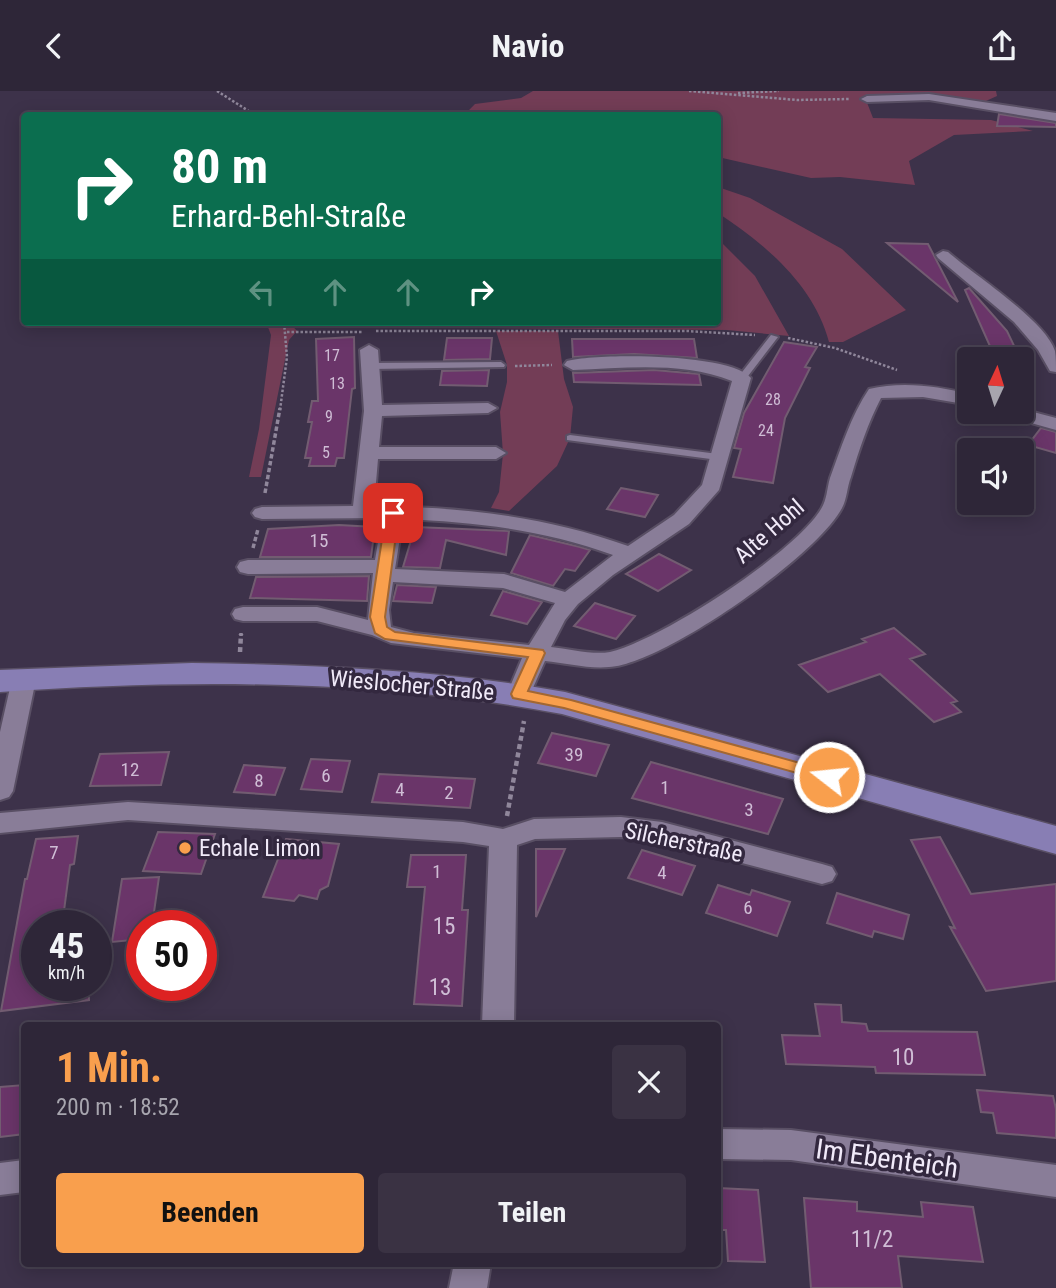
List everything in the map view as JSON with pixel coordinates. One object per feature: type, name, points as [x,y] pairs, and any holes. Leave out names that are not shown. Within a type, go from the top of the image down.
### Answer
[{"type":"main road","name":"Wieslocher Straße","points":[[12,680],[127,673],[237,674],[452,685],[524,695],[565,703],[1056,840]]},
{"type":"street","points":[[867,99],[929,97],[1056,117]]},
{"type":"street","points":[[943,255],[965,277],[1018,314],[1046,344],[1056,367]]},
{"type":"street","points":[[363,512],[373,411],[370,358]]},
{"type":"street","points":[[524,695],[537,653],[569,600],[629,554],[678,524],[704,499],[712,486],[742,378],[712,368],[681,364],[573,365]]},
{"type":"street","name":"Alte Hohl","points":[[537,653],[609,660],[629,655],[693,623],[779,563],[813,533],[832,508],[860,418],[875,393],[917,389],[941,391],[957,396]]},
{"type":"street","points":[[373,411],[488,408]]},
{"type":"street","points":[[1034,418],[1056,424]]},
{"type":"street","points":[[370,453],[496,453]]},
{"type":"street","points":[[262,513],[363,512],[495,517],[575,534],[629,554]]},
{"type":"street","points":[[380,629],[377,617],[393,513]]},
{"type":"street","points":[[248,567],[384,571],[504,581],[569,600]]},
{"type":"street","points":[[243,614],[317,614],[380,629],[391,636],[537,653]]},
{"type":"street","points":[[0,791],[12,680]]},
{"type":"street","points":[[0,823],[128,811],[463,832],[503,839],[498,1022]]},
{"type":"street","name":"Silcherstraße","points":[[503,839],[534,829],[621,827],[662,832],[822,874]]},
{"type":"street","name":"Im Ebenteich","points":[[721,1145],[791,1145],[1056,1181]]},
{"type":"street","points":[[0,1179],[21,1176]]},
{"type":"street","points":[[468,1288],[472,1267]]},
{"type":"lane","points":[[742,378],[774,337]]},
{"type":"lane","points":[[370,358],[501,365]]},
{"type":"lane","points":[[570,438],[718,457]]},
{"type":"path","points":[[217,91],[250,112]]},
{"type":"path","points":[[689,91],[797,100],[867,99]]},
{"type":"path","points":[[716,94],[779,91]]},
{"type":"path","points":[[287,332],[674,331],[774,337],[835,348],[897,370]]},
{"type":"path","points":[[501,365],[573,365]]},
{"type":"path","points":[[503,839],[524,695]]},
{"type":"shaded area","points":[[533,91],[996,91],[997,96],[977,105],[866,100],[873,118],[991,120],[1033,131],[954,135],[909,161],[915,185],[840,177],[811,178],[721,158],[721,112],[467,112],[475,104],[521,98]]},
{"type":"shaded area","points":[[721,188],[750,198],[842,249],[906,310],[843,342],[829,342],[822,321],[800,284],[753,238],[721,215]]},
{"type":"shaded area","points":[[721,242],[755,276],[789,336],[727,330],[490,326],[721,326]]},
{"type":"shaded area","points":[[268,326],[293,326],[297,331],[289,340],[261,477],[249,477],[259,429],[271,335]]},
{"type":"shaded area","points":[[496,331],[558,331],[564,379],[573,407],[570,438],[557,466],[509,511],[491,508],[499,492],[503,454],[500,412],[507,382],[507,365]]},
{"type":"building","points":[[999,114],[1056,123],[1056,127],[997,126]]},
{"type":"building","points":[[887,243],[928,244],[958,302]]},
{"type":"building","points":[[969,288],[1007,331],[1015,347],[990,347],[965,290]]},
{"type":"building","points":[[354,337],[355,388],[352,389],[344,458],[337,458],[335,466],[309,466],[311,458],[305,458],[312,422],[308,422],[312,401],[318,401],[316,339]]},
{"type":"building","points":[[447,338],[492,338],[490,359],[444,360]]},
{"type":"building","points":[[572,339],[694,339],[697,358],[634,354],[573,357]]},
{"type":"building","points":[[784,342],[817,347],[805,367],[810,368],[785,418],[773,483],[733,477],[741,449],[734,448],[744,413]]},
{"type":"building","points":[[489,370],[487,386],[440,385],[442,371]]},
{"type":"building","points":[[654,370],[699,374],[701,385],[574,382],[573,373]]},
{"type":"building","points":[[1041,428],[1056,432],[1056,453],[1034,447],[1033,438]]},
{"type":"building","points":[[621,488],[658,495],[645,517],[607,509]]},
{"type":"building","points":[[339,525],[375,527],[371,557],[260,557],[268,529]]},
{"type":"building","points":[[415,527],[509,531],[506,555],[446,540],[440,568],[403,567]]},
{"type":"building","points":[[530,535],[590,550],[575,571],[565,569],[553,586],[511,573]]},
{"type":"building","points":[[659,554],[691,570],[658,591],[626,574]]},
{"type":"building","points":[[369,576],[367,601],[250,598],[256,577]]},
{"type":"building","points":[[397,585],[436,587],[432,603],[393,601]]},
{"type":"building","points":[[503,591],[542,602],[527,624],[491,615]]},
{"type":"building","points":[[595,603],[635,616],[616,639],[574,626]]},
{"type":"building","points":[[894,628],[925,654],[910,659],[957,701],[951,703],[961,712],[934,722],[880,674],[828,692],[799,665],[866,642],[862,639]]},
{"type":"building","points":[[552,733],[609,745],[596,776],[538,763]]},
{"type":"building","points":[[169,752],[161,785],[90,786],[100,754]]},
{"type":"building","points":[[311,759],[350,761],[342,792],[301,789]]},
{"type":"building","points":[[651,762],[783,799],[768,834],[632,798]]},
{"type":"building","points":[[244,765],[285,768],[275,795],[234,792]]},
{"type":"building","points":[[379,774],[475,779],[470,808],[372,802]]},
{"type":"building","points":[[158,832],[215,834],[201,874],[143,871]]},
{"type":"building","points":[[78,836],[74,864],[70,865],[64,910],[21,910],[21,1001],[81,1001],[1,1011],[25,879],[36,839]]},
{"type":"building","points":[[940,837],[971,894],[1056,884],[1056,981],[986,991],[950,927],[955,928],[911,840]]},
{"type":"building","points":[[286,839],[339,844],[328,886],[320,890],[317,899],[299,895],[294,901],[263,897]]},
{"type":"building","points":[[536,849],[565,849],[536,917]]},
{"type":"building","points":[[642,850],[695,866],[682,895],[628,878]]},
{"type":"building","points":[[411,855],[466,855],[462,910],[468,910],[462,1006],[414,1004],[425,887],[407,887]]},
{"type":"building","points":[[159,877],[154,910],[126,910],[126,941],[112,942],[122,879]]},
{"type":"building","points":[[718,885],[750,895],[752,890],[790,902],[777,936],[706,913]]},
{"type":"building","points":[[837,893],[909,915],[903,939],[874,931],[872,937],[827,923]]},
{"type":"building","points":[[815,1004],[841,1005],[842,1022],[866,1024],[868,1031],[977,1032],[985,1075],[876,1073],[875,1067],[786,1064],[782,1035],[820,1036]]},
{"type":"building","points":[[21,1085],[21,1134],[0,1137],[0,1087]]},
{"type":"building","points":[[977,1090],[1053,1096],[1056,1138],[997,1133],[993,1113],[981,1112]]},
{"type":"building","points":[[721,1188],[758,1190],[765,1262],[728,1261],[726,1230],[721,1230]]},
{"type":"building","points":[[804,1198],[857,1202],[857,1211],[923,1217],[921,1202],[973,1207],[983,1262],[898,1256],[902,1288],[811,1288]]},
{"type":"place","name":"Echale Limon","points":[[185,848]]},
{"type":"route","points":[[393,513],[377,617],[380,629],[391,636],[537,653],[519,694],[565,703],[829,777]]}]
